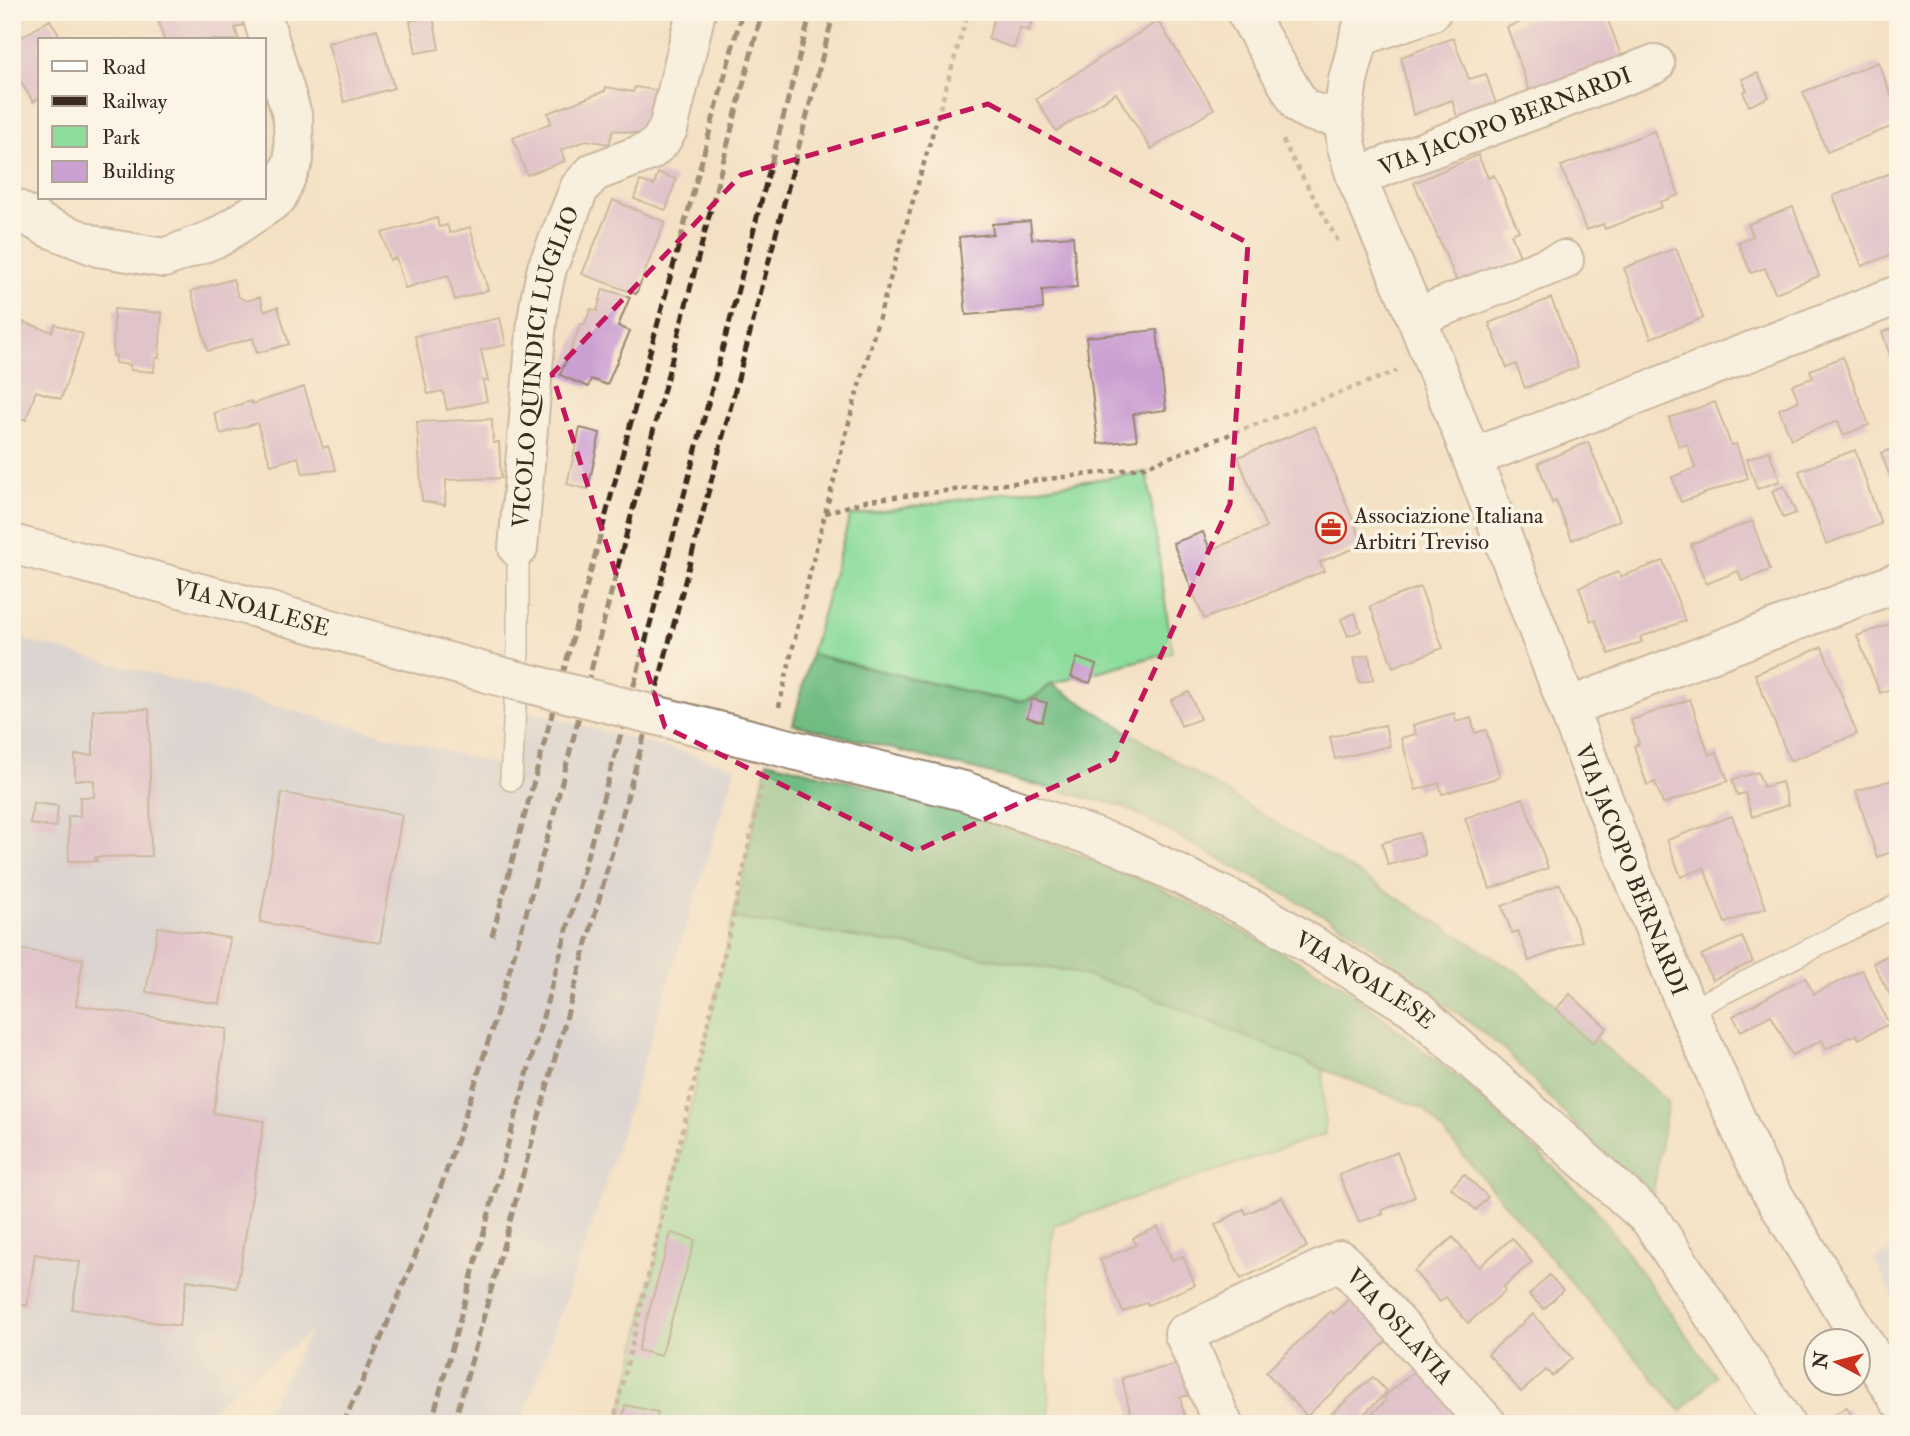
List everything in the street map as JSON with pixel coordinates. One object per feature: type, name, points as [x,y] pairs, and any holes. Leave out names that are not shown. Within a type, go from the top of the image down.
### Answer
[{"type":"street","points":[[12,207],[47,227],[98,247],[164,258],[219,237],[277,198],[294,159],[293,118],[261,12]]},
{"type":"street","name":"VICOLO QUINDICI LUGLIO","points":[[518,548],[537,321],[547,268],[586,178],[594,172],[650,151],[668,129],[696,12]]},
{"type":"street","points":[[1246,12],[1300,105],[1317,114],[1343,117]]},
{"type":"street","points":[[1362,25],[1430,12]]},
{"type":"street","name":"VIA JACOPO BERNARDI","points":[[1362,25],[1348,80],[1343,117],[1347,147],[1356,177],[1416,317],[1688,1012],[1769,1188],[1898,1399]]},
{"type":"street","name":"VIA JACOPO BERNARDI","points":[[1356,177],[1655,64]]},
{"type":"street","points":[[1416,317],[1564,260]]},
{"type":"street","points":[[1472,458],[1898,295]]},
{"type":"street","name":"VIA NOALESE","points":[[12,544],[242,604],[491,674],[964,791],[1120,846],[1261,914],[1414,1008],[1650,1219],[1785,1424]]},
{"type":"street","points":[[1569,707],[1898,582]]},
{"type":"street","name":"VIA OSLAVIA","points":[[1223,1424],[1184,1334],[1341,1260],[1478,1421]]},
{"type":"lane","name":"VICOLO QUINDICI LUGLIO","points":[[511,780],[518,650],[518,548]]},
{"type":"lane","points":[[1688,1012],[1898,905]]},
{"type":"path","points":[[825,513],[869,500],[1142,468],[1401,369]]},
{"type":"highlighted area","points":[[988,104],[1248,243],[1230,504],[1114,759],[916,851],[665,727],[552,374],[741,175]]},
{"type":"shaded area","points":[[12,637],[503,766],[521,709],[736,767],[596,1214],[521,1424],[397,1424],[380,1419],[377,1424],[258,1424],[311,1331],[192,1424],[12,1424]]},
{"type":"shaded area","points":[[1898,1247],[1898,1305],[1874,1259]]},
{"type":"green space","points":[[1147,472],[1172,652],[1051,684],[1036,696],[1023,701],[990,697],[811,654],[850,516]]},
{"type":"green space","points":[[811,654],[1008,700],[1029,699],[1051,684],[1519,973],[1668,1101],[1651,1207],[1504,1049],[1347,928],[1124,807],[793,724]]},
{"type":"green space","points":[[767,761],[966,811],[1151,883],[1339,983],[1472,1089],[1594,1207],[1716,1376],[1681,1411],[1424,1109],[1133,989],[1068,971],[733,918]]},
{"type":"green space","points":[[733,918],[1068,971],[1141,991],[1323,1069],[1325,1134],[1054,1225],[1045,1326],[1050,1424],[619,1424]]},
{"type":"building","points":[[156,12],[240,12],[244,25],[235,28],[238,38],[163,38]]},
{"type":"building","points":[[996,12],[1034,12],[1029,31],[1020,28],[1014,48],[988,39]]},
{"type":"building","points":[[1548,12],[1605,12],[1622,58],[1530,92],[1507,27]]},
{"type":"building","points":[[433,16],[439,49],[416,53],[410,21]]},
{"type":"building","points":[[50,20],[61,38],[38,38],[38,98],[33,102],[16,74],[12,77],[12,33],[17,40]]},
{"type":"building","points":[[1158,21],[1214,109],[1151,149],[1116,93],[1056,131],[1036,99]]},
{"type":"building","points":[[377,29],[394,88],[344,102],[328,43]]},
{"type":"building","points":[[1453,38],[1469,79],[1486,74],[1498,110],[1459,122],[1452,100],[1413,115],[1401,57]]},
{"type":"building","points":[[1878,62],[1898,113],[1898,124],[1827,152],[1803,92]]},
{"type":"building","points":[[1758,73],[1769,97],[1749,106],[1743,92],[1747,90],[1742,79]]},
{"type":"building","points":[[606,87],[633,92],[635,87],[656,90],[648,135],[613,130],[609,144],[587,140],[561,150],[565,161],[527,175],[513,138],[551,123],[548,113],[605,91]]},
{"type":"building","points":[[1654,131],[1679,195],[1660,202],[1662,207],[1605,229],[1603,224],[1586,230],[1561,166]]},
{"type":"building","points":[[1478,155],[1488,178],[1494,175],[1519,231],[1511,234],[1521,259],[1459,286],[1414,183]]},
{"type":"building","points":[[1898,170],[1898,252],[1862,266],[1833,196]]},
{"type":"building","points":[[658,173],[676,179],[666,210],[634,199],[640,181],[654,185]]},
{"type":"building","points":[[613,200],[665,222],[636,294],[582,274]]},
{"type":"building","points":[[1793,207],[1819,276],[1775,293],[1765,268],[1751,273],[1738,242],[1753,236],[1748,224]]},
{"type":"building","points":[[437,218],[439,227],[447,225],[450,233],[470,227],[488,290],[455,300],[448,275],[405,288],[396,258],[390,260],[382,233]]},
{"type":"building","points":[[1030,221],[1032,239],[1073,236],[1077,287],[1042,290],[1043,309],[966,315],[959,237],[993,234],[992,224]]},
{"type":"building","points":[[1676,248],[1703,318],[1651,338],[1624,268]]},
{"type":"building","points":[[233,279],[238,296],[246,301],[260,297],[264,311],[278,307],[289,344],[257,353],[253,338],[208,351],[191,291]]},
{"type":"building","points":[[603,289],[630,297],[618,326],[630,331],[607,385],[591,379],[588,387],[560,375],[581,324],[584,325],[591,309],[597,311]]},
{"type":"building","points":[[1551,298],[1578,367],[1525,388],[1516,364],[1507,368],[1489,323]]},
{"type":"building","points":[[114,309],[162,313],[159,358],[155,358],[154,372],[130,370],[130,365],[115,363]]},
{"type":"building","points":[[500,318],[506,345],[481,350],[488,381],[483,381],[487,401],[447,410],[443,391],[428,394],[415,336]]},
{"type":"building","points":[[23,322],[52,332],[55,324],[83,334],[61,399],[36,391],[26,420],[12,415],[12,355]]},
{"type":"building","points":[[1898,327],[1898,376],[1897,376],[1882,332]]},
{"type":"building","points":[[1157,330],[1166,410],[1133,414],[1137,440],[1098,444],[1086,337]]},
{"type":"building","points":[[1843,357],[1869,425],[1843,435],[1838,421],[1791,439],[1779,409],[1799,401],[1792,385],[1813,378],[1810,370]]},
{"type":"building","points":[[304,387],[323,448],[328,446],[336,470],[303,473],[298,457],[271,465],[257,423],[221,434],[214,413]]},
{"type":"building","points":[[1715,402],[1731,445],[1736,444],[1748,478],[1681,502],[1672,477],[1695,468],[1687,444],[1679,447],[1669,418]]},
{"type":"building","points":[[492,419],[493,443],[499,442],[501,478],[446,480],[445,505],[422,501],[417,422]]},
{"type":"building","points":[[1315,426],[1363,545],[1320,562],[1324,571],[1204,619],[1173,543],[1203,532],[1210,550],[1266,528],[1238,457]]},
{"type":"building","points":[[580,428],[600,433],[588,489],[567,484]]},
{"type":"building","points":[[1588,442],[1620,520],[1572,540],[1556,501],[1552,503],[1538,463]]},
{"type":"building","points":[[1898,447],[1898,476],[1891,479],[1881,453]]},
{"type":"building","points":[[1855,450],[1881,524],[1826,544],[1799,471]]},
{"type":"building","points":[[1769,451],[1780,481],[1757,489],[1747,459]]},
{"type":"building","points":[[1784,486],[1796,513],[1783,518],[1772,491]]},
{"type":"building","points":[[1752,521],[1770,570],[1742,581],[1738,571],[1706,584],[1691,544]]},
{"type":"building","points":[[1663,561],[1685,621],[1640,637],[1642,642],[1609,654],[1595,620],[1591,621],[1579,587],[1618,572],[1620,577]]},
{"type":"building","points":[[1420,587],[1443,648],[1393,667],[1370,606]]},
{"type":"building","points":[[1355,613],[1361,631],[1348,636],[1341,619]]},
{"type":"building","points":[[1895,622],[1898,630],[1898,686],[1880,693],[1857,636]]},
{"type":"building","points":[[1822,647],[1857,734],[1790,761],[1755,674]]},
{"type":"building","points":[[1369,655],[1373,680],[1359,683],[1354,658]]},
{"type":"building","points":[[1077,658],[1096,665],[1090,683],[1071,677]]},
{"type":"building","points":[[1189,692],[1200,719],[1181,726],[1171,700]]},
{"type":"building","points":[[1032,699],[1047,703],[1042,722],[1027,717]]},
{"type":"building","points":[[1690,699],[1709,755],[1717,752],[1728,781],[1663,804],[1655,782],[1647,785],[1634,746],[1639,744],[1631,720]]},
{"type":"building","points":[[149,709],[151,856],[95,857],[97,861],[69,861],[68,816],[80,816],[80,797],[94,797],[94,780],[75,780],[75,755],[93,755],[93,710]]},
{"type":"building","points":[[1454,713],[1456,722],[1471,718],[1475,733],[1486,730],[1500,777],[1442,794],[1439,783],[1416,790],[1401,738],[1416,734],[1413,725]]},
{"type":"building","points":[[1385,725],[1390,746],[1335,759],[1330,737]]},
{"type":"building","points":[[1758,772],[1763,787],[1782,782],[1788,805],[1752,817],[1745,793],[1737,795],[1732,780]]},
{"type":"building","points":[[1898,778],[1898,850],[1877,857],[1856,791]]},
{"type":"building","points":[[282,793],[402,814],[380,943],[260,922]]},
{"type":"building","points":[[1523,798],[1548,868],[1490,889],[1465,818]]},
{"type":"building","points":[[33,803],[58,806],[56,827],[30,824]]},
{"type":"building","points":[[1732,816],[1766,908],[1725,923],[1704,868],[1681,877],[1667,840]]},
{"type":"building","points":[[1419,833],[1425,855],[1388,865],[1382,843]]},
{"type":"building","points":[[1560,884],[1582,941],[1529,961],[1518,931],[1512,933],[1502,906]]},
{"type":"building","points":[[158,927],[230,938],[220,1004],[146,992]]},
{"type":"building","points":[[1742,937],[1753,962],[1712,980],[1701,955]]},
{"type":"building","points":[[12,948],[83,959],[76,1005],[227,1029],[213,1113],[264,1121],[237,1288],[187,1280],[179,1326],[72,1309],[80,1262],[35,1254],[27,1306],[12,1303]]},
{"type":"building","points":[[1898,950],[1898,1010],[1873,963]]},
{"type":"building","points":[[1862,970],[1889,1024],[1859,1039],[1856,1034],[1826,1049],[1822,1040],[1792,1055],[1771,1015],[1741,1031],[1733,1016],[1805,977],[1814,994]]},
{"type":"building","points":[[1570,994],[1607,1028],[1593,1043],[1556,1009]]},
{"type":"building","points":[[1397,1152],[1415,1197],[1382,1210],[1383,1214],[1359,1222],[1339,1175]]},
{"type":"building","points":[[1464,1174],[1488,1197],[1476,1210],[1451,1188]]},
{"type":"building","points":[[1282,1197],[1307,1247],[1241,1279],[1215,1225],[1244,1209],[1246,1214]]},
{"type":"building","points":[[1158,1227],[1172,1260],[1183,1256],[1195,1285],[1148,1305],[1147,1302],[1123,1312],[1100,1260],[1136,1245],[1133,1238]]},
{"type":"building","points":[[671,1233],[695,1240],[661,1356],[638,1350]]},
{"type":"building","points":[[1453,1237],[1479,1267],[1512,1238],[1532,1262],[1503,1287],[1505,1291],[1468,1323],[1446,1297],[1440,1302],[1414,1271]]},
{"type":"building","points":[[1549,1275],[1563,1290],[1544,1309],[1529,1295]]},
{"type":"building","points":[[1355,1294],[1393,1335],[1307,1416],[1266,1372],[1331,1311],[1333,1314]]},
{"type":"building","points":[[1533,1314],[1572,1358],[1552,1376],[1546,1370],[1521,1392],[1488,1354]]},
{"type":"building","points":[[1187,1362],[1195,1394],[1180,1397],[1186,1424],[1133,1424],[1122,1378]]},
{"type":"building","points":[[1420,1366],[1462,1409],[1445,1424],[1374,1424],[1368,1417],[1386,1401],[1384,1397]]},
{"type":"building","points":[[1373,1377],[1387,1392],[1365,1413],[1368,1417],[1360,1424],[1320,1424]]},
{"type":"building","points":[[625,1405],[658,1412],[656,1424],[622,1424]]},
{"type":"building","points":[[1847,1407],[1856,1424],[1818,1424]]},
{"type":"railway","points":[[492,936],[742,12]]},
{"type":"railway","points":[[343,1424],[425,1229],[463,1122],[501,998],[549,832],[762,12]]},
{"type":"railway","points":[[431,1424],[629,704],[811,12]]},
{"type":"railway","points":[[454,1424],[651,711],[834,12]]},
{"type":"place","name":"Associazione Italiana Arbitri Treviso","points":[[1331,528]]}]
